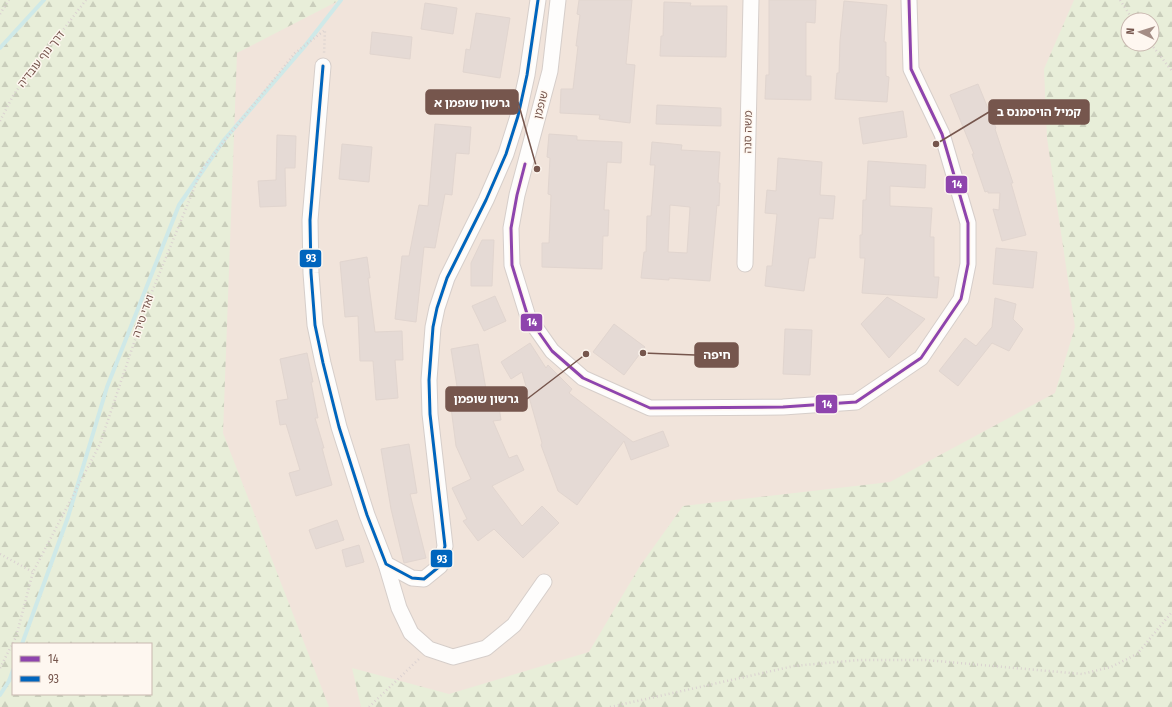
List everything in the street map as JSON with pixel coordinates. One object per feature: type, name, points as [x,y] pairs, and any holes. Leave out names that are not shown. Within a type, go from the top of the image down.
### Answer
[{"type":"street","points":[[386,564],[412,578],[424,579],[440,566],[445,546],[430,414],[433,327],[437,308],[447,278],[486,200],[506,154],[518,116],[527,75],[538,0]]},
{"type":"street","name":"שופמן","points":[[558,0],[550,71],[517,195],[511,228],[512,265],[528,317],[552,351],[582,378],[650,408],[783,407],[856,402],[921,358],[960,298],[968,264],[968,223],[942,134],[910,69],[909,0]]},
{"type":"street","name":"משה סנה","points":[[745,264],[751,0]]},
{"type":"street","points":[[323,66],[310,220],[311,273],[315,325],[339,427],[367,515],[386,564],[399,608],[411,633],[429,649],[453,657],[486,648],[514,625],[544,582]]},
{"type":"path","points":[[0,14],[9,0]]},
{"type":"path","name":"דרך נוף עובדיה","points":[[0,121],[14,94],[86,0]]},
{"type":"path","points":[[1120,0],[1128,12]]},
{"type":"path","name":"ואדי טירה","points":[[13,643],[16,637],[33,572],[100,444],[147,304],[202,169],[295,53],[325,30],[323,66]]},
{"type":"path","points":[[1157,52],[1172,71]]},
{"type":"path","points":[[0,554],[33,572]]},
{"type":"path","points":[[610,707],[794,666],[859,660],[926,660],[1082,674],[1111,667],[1137,654],[1172,612]]},
{"type":"path","name":"ואדי טירה","points":[[0,668],[12,645]]},
{"type":"path","points":[[369,707],[423,655]]},
{"type":"shaded area","points":[[0,0],[1172,0],[1172,707],[0,707]]},
{"type":"green space","points":[[0,0],[340,0],[237,53],[223,433],[329,707],[0,707]]},
{"type":"green space","points":[[1074,0],[1172,0],[1172,707],[361,707],[352,668],[449,694],[589,652],[640,566],[683,506],[890,482],[1055,393],[1075,327],[1047,138],[1044,69]]},
{"type":"building","points":[[579,0],[632,0],[626,64],[635,65],[630,123],[599,119],[600,115],[560,113],[561,89],[573,89],[578,46],[576,46],[580,15],[577,14]]},
{"type":"building","points":[[769,0],[816,0],[815,23],[806,22],[806,76],[811,76],[811,100],[765,99],[766,75],[769,75]]},
{"type":"building","points":[[844,1],[887,5],[884,42],[886,42],[886,76],[889,77],[887,102],[835,99],[837,73],[839,73],[840,41]]},
{"type":"building","points":[[664,2],[691,3],[690,6],[727,6],[726,57],[660,56],[661,36],[663,36]]},
{"type":"building","points":[[425,3],[457,8],[453,34],[421,29]]},
{"type":"building","points":[[476,13],[510,18],[500,78],[463,72],[466,49],[470,50]]},
{"type":"building","points":[[372,32],[412,37],[410,59],[370,54]]},
{"type":"building","points":[[978,84],[996,128],[995,129],[1013,183],[1011,183],[1026,235],[1002,241],[993,209],[999,210],[1000,193],[985,192],[972,154],[974,154],[950,95]]},
{"type":"building","points":[[657,105],[721,108],[721,126],[656,124]]},
{"type":"building","points":[[903,111],[907,137],[863,144],[859,118]]},
{"type":"building","points":[[435,124],[471,127],[469,154],[456,153],[452,195],[445,194],[435,248],[424,247],[416,322],[395,319],[402,256],[409,256],[419,205],[428,206]]},
{"type":"building","points":[[549,134],[577,136],[577,140],[622,142],[621,163],[607,162],[604,210],[609,210],[608,236],[603,236],[602,269],[542,267],[542,243],[549,243],[551,195],[548,194],[550,158],[547,157]]},
{"type":"building","points":[[277,135],[296,136],[295,168],[285,168],[286,206],[260,207],[258,181],[276,180]]},
{"type":"building","points":[[652,142],[682,145],[681,150],[720,152],[718,183],[720,183],[719,206],[717,205],[710,281],[669,278],[669,280],[641,278],[644,252],[646,252],[647,216],[651,216],[655,165],[650,165]],"holes":[[[670,205],[690,207],[687,253],[668,252]]]},
{"type":"building","points":[[342,144],[372,147],[369,182],[339,179]]},
{"type":"building","points":[[778,158],[822,162],[820,195],[835,196],[833,219],[819,218],[815,258],[809,258],[804,291],[765,286],[767,266],[772,266],[777,214],[765,213],[767,190],[776,191]]},
{"type":"building","points":[[868,161],[926,165],[925,188],[890,186],[890,206],[932,208],[930,237],[934,237],[934,277],[939,277],[937,298],[862,293],[865,258],[860,258],[860,235],[862,235],[863,200],[866,200]]},
{"type":"building","points":[[482,240],[494,240],[492,286],[471,286],[471,263]]},
{"type":"building","points":[[996,248],[1037,252],[1033,288],[993,284]]},
{"type":"building","points":[[367,257],[370,278],[368,278],[375,332],[402,331],[403,360],[395,360],[398,398],[376,400],[373,361],[360,361],[358,316],[345,317],[340,262]]},
{"type":"building","points":[[495,296],[506,321],[484,331],[472,306]]},
{"type":"building","points":[[887,297],[925,319],[889,358],[861,324]]},
{"type":"building","points":[[995,298],[1016,304],[1013,319],[1023,329],[1009,351],[992,343],[958,386],[939,371],[965,338],[976,346],[992,327]]},
{"type":"building","points":[[614,324],[645,347],[624,375],[593,352]]},
{"type":"building","points":[[785,329],[812,330],[810,375],[783,374]]},
{"type":"building","points":[[530,343],[546,368],[548,365],[572,389],[569,393],[633,442],[663,431],[669,446],[631,460],[624,441],[577,505],[558,491],[541,445],[542,443],[522,372],[511,379],[501,362]]},
{"type":"building","points":[[478,344],[487,395],[497,394],[501,420],[493,421],[509,458],[517,455],[524,470],[492,486],[522,526],[542,506],[559,523],[523,558],[494,529],[478,541],[463,521],[467,519],[452,488],[471,479],[456,446],[450,400],[459,399],[451,349]]},
{"type":"building","points":[[307,353],[318,418],[315,418],[324,448],[322,448],[332,485],[296,496],[289,473],[300,470],[286,424],[280,425],[276,401],[288,399],[280,359]]},
{"type":"building","points":[[409,444],[417,493],[410,494],[426,558],[404,563],[391,509],[381,449]]},
{"type":"building","points":[[337,520],[344,540],[316,549],[309,530]]},
{"type":"building","points":[[359,545],[364,562],[346,567],[342,550]]},
{"type":"waterway","points":[[0,48],[44,0]]},
{"type":"waterway","points":[[22,643],[68,517],[107,387],[179,205],[224,140],[305,46],[341,0]]},
{"type":"waterway","points":[[0,695],[9,681],[12,673]]},
{"type":"transit line","name":"93","points":[[323,66],[310,220],[311,273],[315,325],[339,427],[367,515],[386,564],[412,578],[424,579],[440,566],[445,546],[430,414],[429,380],[433,327],[437,308],[447,278],[486,200],[506,154],[518,116],[527,75],[538,0]]},
{"type":"transit line","name":"14","points":[[525,164],[511,228],[512,265],[528,317],[552,351],[583,378],[650,408],[783,407],[856,402],[921,358],[961,299],[968,264],[968,223],[942,134],[911,69],[909,0]]},
{"type":"place","name":"קמיל הויסמנס ב","points":[[936,144]]},
{"type":"place","name":"גרשון שופמן א","points":[[537,169]]},
{"type":"place","name":"חיפה","points":[[643,353]]},
{"type":"place","name":"גרשון שופמן","points":[[586,354]]}]
